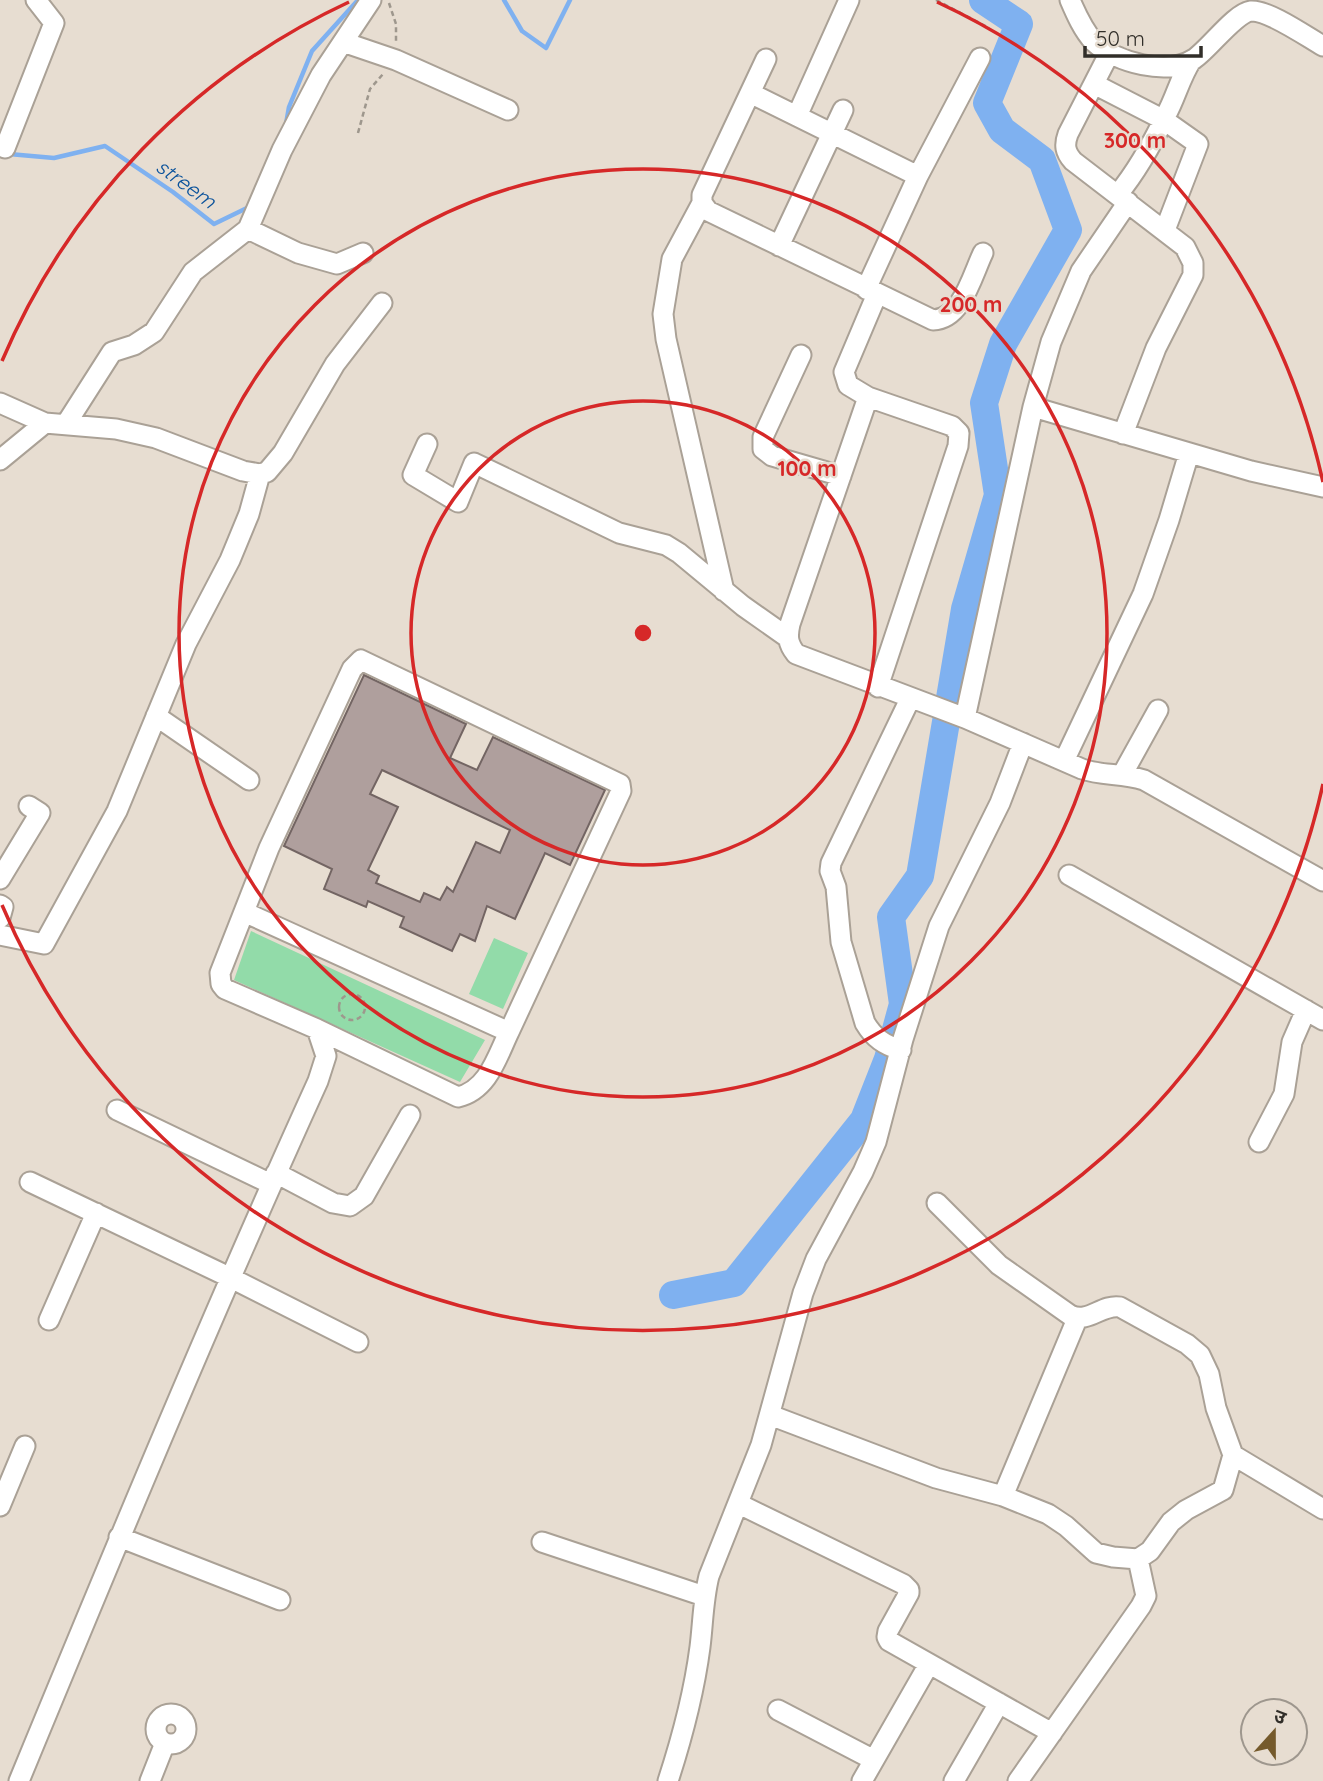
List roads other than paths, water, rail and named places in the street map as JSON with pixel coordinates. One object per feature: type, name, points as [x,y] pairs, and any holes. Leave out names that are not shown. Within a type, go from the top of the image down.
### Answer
[{"type":"street","points":[[5,148],[54,23],[36,0]]},
{"type":"street","points":[[66,424],[112,352],[134,345],[154,332],[193,272],[248,229],[282,150],[321,75],[371,0]]},
{"type":"street","points":[[797,116],[849,0]]},
{"type":"street","points":[[1070,0],[1084,29],[1094,42],[1110,52],[1145,65],[1163,68],[1177,67],[1191,61]]},
{"type":"street","points":[[962,717],[1033,407],[1051,342],[1071,292],[1123,198],[1128,182],[1164,120],[1182,75],[1191,61],[1236,20],[1244,13],[1253,11],[1265,14],[1323,46]]},
{"type":"street","points":[[342,42],[396,60],[508,110]]},
{"type":"street","points":[[1110,52],[1068,134],[1065,148],[1073,161],[1185,247],[1193,263],[1193,275],[1156,348],[1123,434]]},
{"type":"street","points":[[878,687],[958,446],[959,433],[952,426],[868,397],[848,385],[844,372],[918,176],[980,58]]},
{"type":"street","points":[[724,591],[666,339],[663,314],[672,260],[702,203],[707,181],[766,59]]},
{"type":"street","points":[[1094,84],[1164,120],[1198,144],[1165,230]]},
{"type":"street","points":[[750,93],[918,176]]},
{"type":"street","points":[[779,246],[843,110]]},
{"type":"street","points":[[702,203],[708,211],[933,320],[943,320],[952,314],[983,253]]},
{"type":"street","points":[[248,229],[298,253],[337,264],[363,253]]},
{"type":"street","points":[[0,403],[45,424],[132,432],[156,438],[243,471],[260,474],[275,465],[335,364],[382,303]]},
{"type":"street","points":[[801,355],[763,437],[763,449],[772,456],[841,476]]},
{"type":"street","points":[[868,397],[790,624],[789,646],[796,654],[962,717],[1092,773],[1144,780],[1323,881]]},
{"type":"street","points":[[1033,407],[1251,471],[1323,487]]},
{"type":"street","points":[[0,460],[45,424]]},
{"type":"street","points":[[427,444],[413,475],[458,502],[474,463],[619,533],[666,545],[788,637]]},
{"type":"street","points":[[1064,761],[1143,594],[1189,453]]},
{"type":"street","points":[[0,935],[44,944],[117,811],[186,644],[230,561],[250,514],[260,474]]},
{"type":"street","points":[[361,660],[620,784],[621,791],[509,1032],[487,1076],[471,1094],[457,1097],[317,1029],[225,989],[221,984],[222,964],[244,912],[269,848],[352,668],[361,660]]},
{"type":"street","points":[[893,1047],[872,1035],[865,1023],[841,942],[836,887],[830,871],[831,863],[910,699]]},
{"type":"street","points":[[1122,775],[1158,710]]},
{"type":"street","points":[[156,716],[249,780]]},
{"type":"street","points":[[668,1781],[692,1693],[709,1576],[770,1415],[803,1293],[826,1238],[863,1172],[876,1142],[893,1047],[939,926],[1000,803],[1023,743]]},
{"type":"street","points":[[3,866],[40,813],[29,806]]},
{"type":"street","points":[[1069,875],[1323,1020]]},
{"type":"street","points":[[0,905],[3,907],[0,918]]},
{"type":"street","points":[[244,912],[509,1032]]},
{"type":"street","points":[[1259,1142],[1284,1094],[1292,1042],[1306,1010]]},
{"type":"street","points":[[19,1781],[229,1277],[318,1081],[326,1056],[317,1029]]},
{"type":"street","points":[[326,1056],[353,1046]]},
{"type":"street","points":[[117,1110],[274,1179],[333,1203],[350,1206],[364,1196],[411,1115]]},
{"type":"street","points":[[30,1182],[358,1342]]},
{"type":"street","points":[[770,1415],[936,1478],[1003,1496],[1048,1514],[1096,1553],[1138,1559],[1150,1551],[1171,1522],[1186,1510],[1223,1490],[1233,1455],[1216,1408],[1209,1374],[1200,1354],[1120,1307],[1110,1305],[1077,1319],[999,1265],[937,1203]]},
{"type":"street","points":[[49,1321],[96,1213]]},
{"type":"street","points":[[1003,1496],[1077,1319]]},
{"type":"street","points":[[0,1506],[25,1447]]},
{"type":"street","points":[[1233,1455],[1323,1509]]},
{"type":"street","points":[[738,1504],[906,1586],[909,1593],[888,1631],[887,1637],[893,1644],[1052,1733]]},
{"type":"street","points":[[119,1538],[280,1600]]},
{"type":"street","points":[[542,1542],[704,1596]]},
{"type":"street","points":[[1018,1781],[1141,1606],[1146,1596],[1138,1559]]},
{"type":"street","points":[[862,1781],[929,1664]]},
{"type":"street","points":[[954,1781],[999,1703]]},
{"type":"street","points":[[778,1710],[874,1760]]},
{"type":"street","points":[[150,1781],[165,1743]]},
{"type":"waterway","name":"streem","points":[[286,124],[289,107],[312,51],[358,0]]},
{"type":"waterway","name":"streem","points":[[504,0],[522,31],[546,48],[570,0]]},
{"type":"waterway","points":[[673,1295],[734,1283],[864,1120],[888,1059],[903,1004],[891,917],[920,876],[965,609],[998,495],[984,403],[1003,344],[1068,230],[1042,160],[1002,130],[987,103],[1019,24],[983,0]]},
{"type":"waterway","name":"streem","points":[[9,154],[54,158],[105,146],[173,192],[214,224],[249,207]]}]
